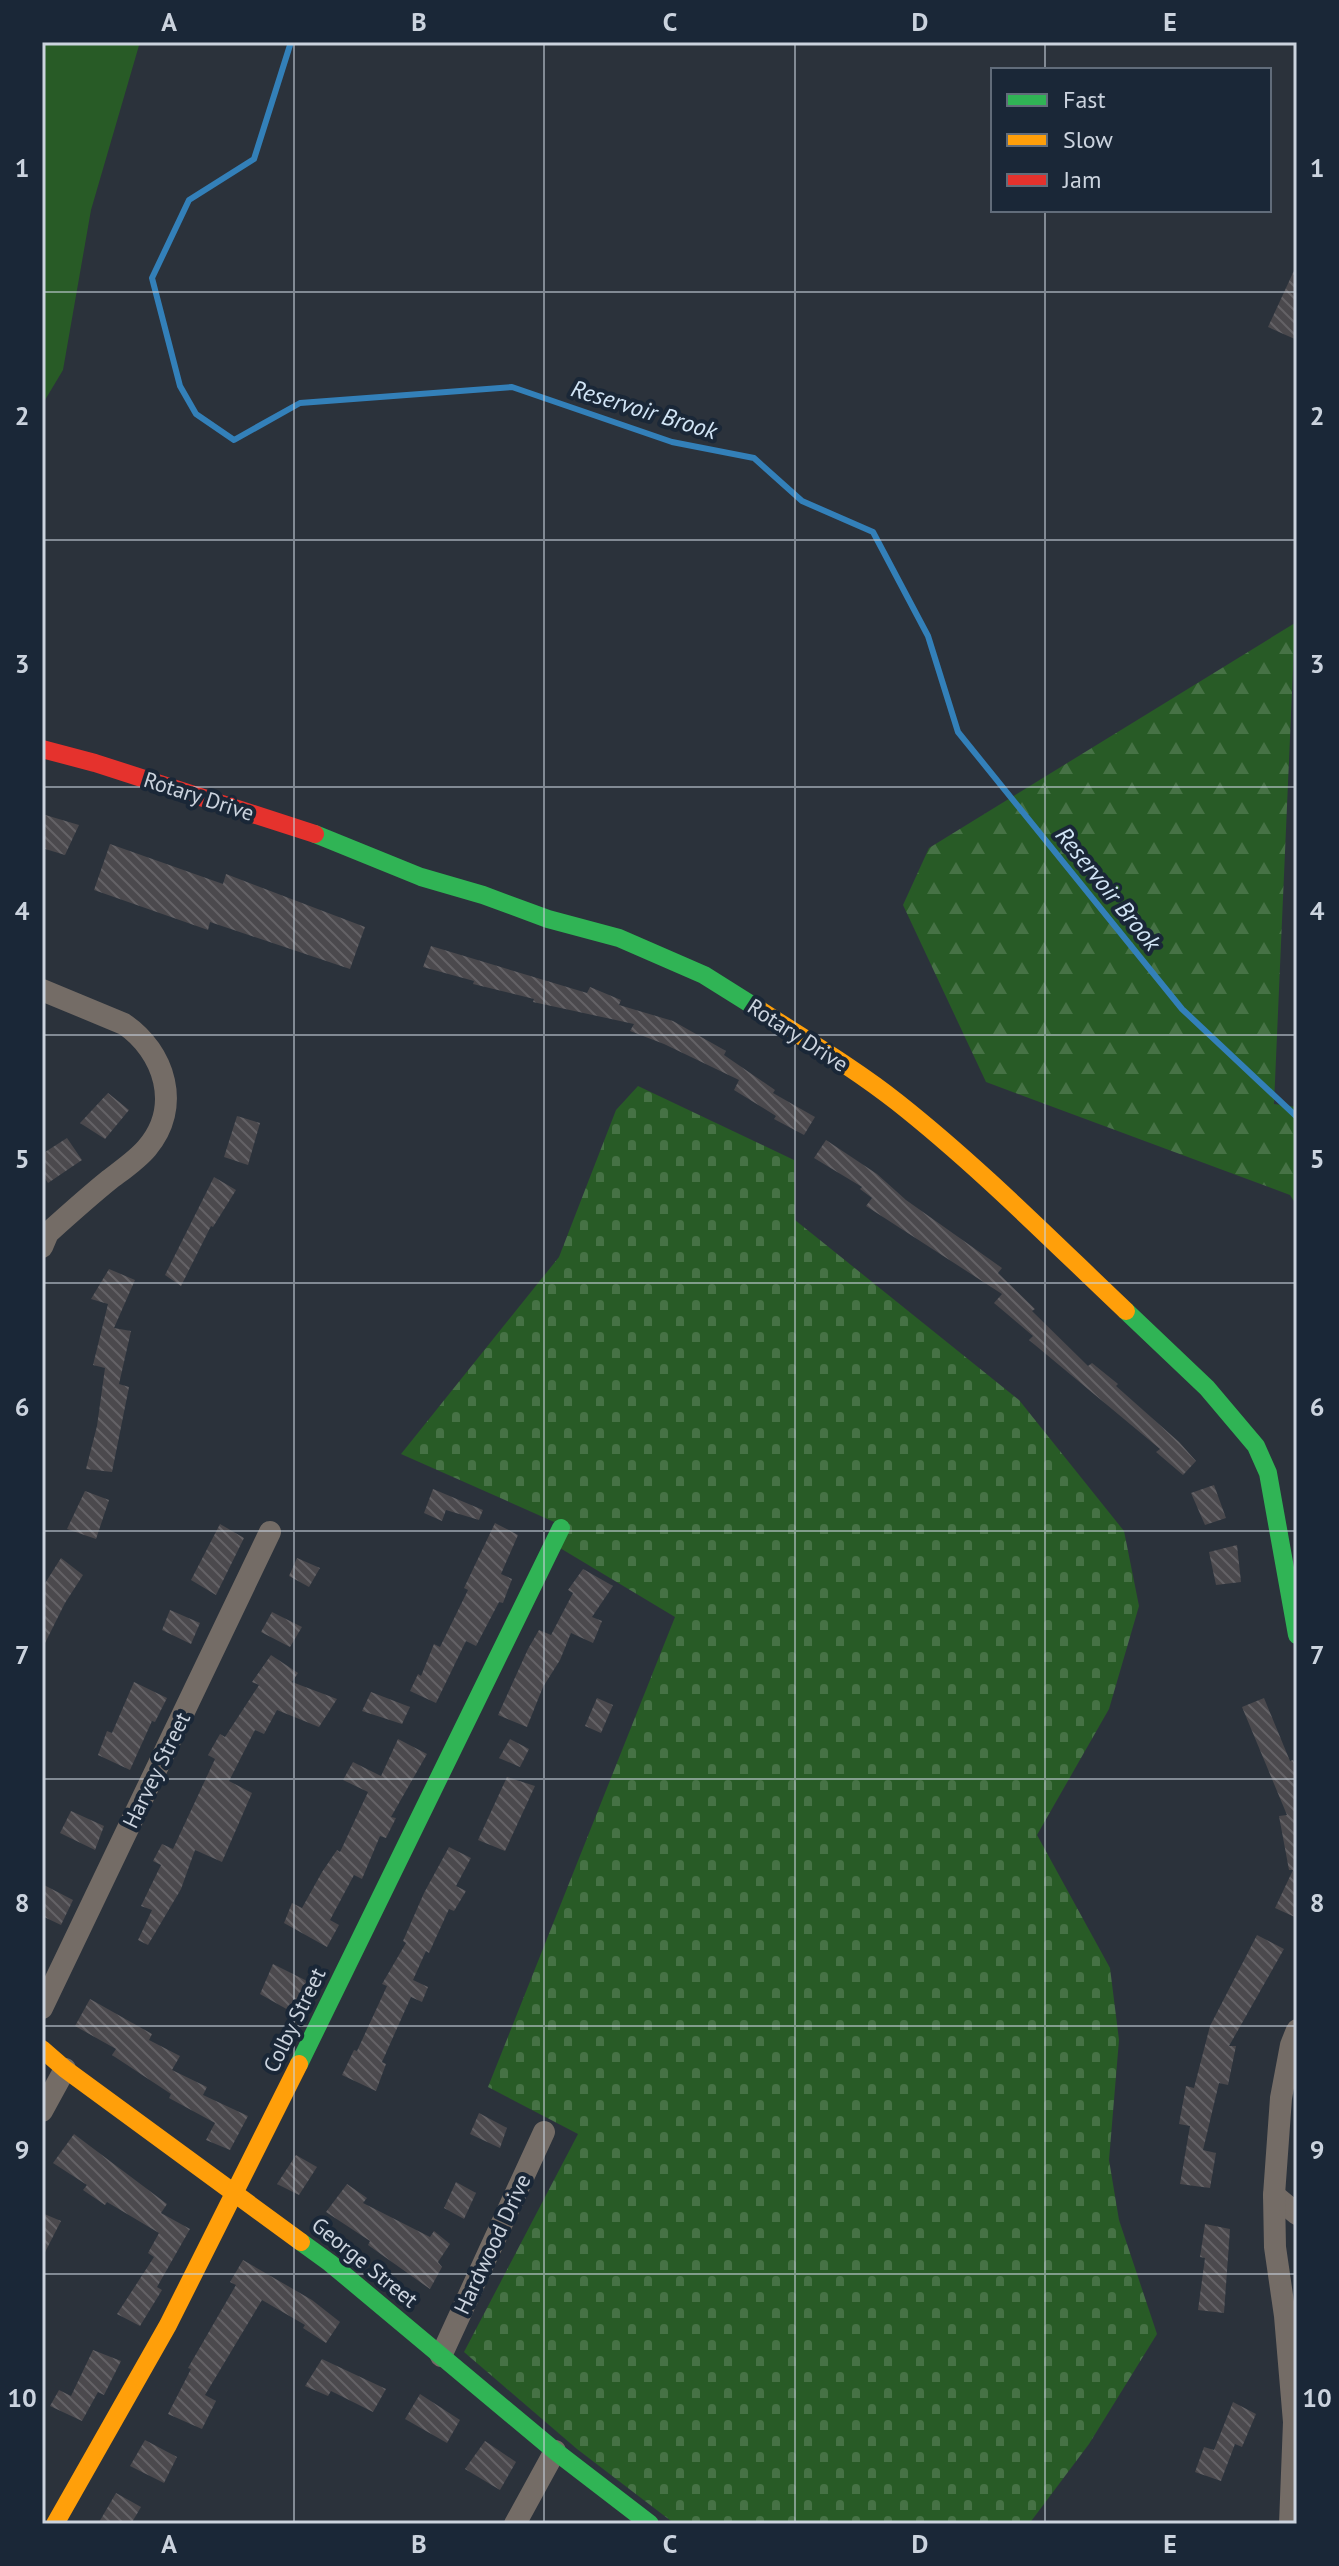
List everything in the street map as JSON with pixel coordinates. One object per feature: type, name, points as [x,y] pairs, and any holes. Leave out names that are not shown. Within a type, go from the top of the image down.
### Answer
[{"type":"street","name":"Rotary Drive","points":[[42,749],[289,824],[421,877],[637,945],[704,975],[834,1057],[895,1100],[960,1154],[1207,1388],[1249,1435],[1268,1473],[1297,1635]]},
{"type":"street","points":[[42,990],[84,1006],[135,1032],[152,1050],[161,1066],[166,1098],[160,1125],[146,1149],[48,1233],[42,1247]]},
{"type":"street","name":"Colby Street","points":[[55,2524],[168,2325],[237,2192],[561,1528]]},
{"type":"street","name":"Harvey Street","points":[[42,2008],[270,1532]]},
{"type":"street","points":[[1290,2524],[1294,2422],[1291,2314],[1275,2247],[1274,2195],[1281,2098],[1291,2045],[1297,2030]]},
{"type":"street","name":"George Street","points":[[42,2049],[355,2283],[555,2451],[650,2524]]},
{"type":"street","points":[[42,2111],[65,2069]]},
{"type":"street","name":"Hardwood Drive","points":[[441,2356],[544,2132]]},
{"type":"street","points":[[1274,2195],[1297,2214]]},
{"type":"street","points":[[515,2524],[555,2451]]},
{"type":"green space","points":[[42,42],[140,42],[91,210],[63,370],[42,405]]},
{"type":"green space","points":[[1295,623],[1274,1104],[1297,1107],[1297,1206],[1290,1195],[986,1082],[903,905],[929,848]]},
{"type":"green space","points":[[638,1086],[794,1160],[795,1220],[1019,1400],[1124,1531],[1139,1606],[1109,1709],[1037,1835],[1110,1968],[1119,2040],[1109,2160],[1119,2220],[1157,2334],[1089,2444],[1029,2524],[675,2524],[577,2449],[464,2352],[578,2134],[488,2087],[675,1617],[560,1548],[570,1529],[401,1454],[559,1257],[616,1110]]},
{"type":"building","points":[[1297,264],[1297,340],[1268,327]]},
{"type":"building","points":[[42,814],[79,825],[65,855],[42,848]]},
{"type":"building","points":[[110,844],[223,884],[226,874],[365,927],[350,969],[210,922],[208,930],[94,890]]},
{"type":"building","points":[[431,946],[587,993],[590,987],[621,1000],[619,1005],[673,1021],[726,1051],[724,1055],[775,1090],[773,1093],[815,1117],[804,1135],[774,1119],[776,1116],[734,1090],[739,1080],[630,1031],[634,1024],[533,1002],[534,999],[473,984],[474,981],[423,967]]},
{"type":"building","points":[[108,1093],[129,1110],[105,1139],[80,1123]]},
{"type":"building","points":[[237,1116],[260,1123],[248,1165],[224,1157]]},
{"type":"building","points":[[67,1138],[82,1160],[48,1183],[42,1174],[42,1154]]},
{"type":"building","points":[[826,1140],[877,1174],[906,1200],[1002,1268],[998,1273],[1035,1309],[1032,1311],[1088,1366],[1092,1363],[1118,1384],[1116,1386],[1196,1461],[1183,1475],[1156,1452],[1160,1449],[1029,1340],[1033,1336],[994,1303],[1002,1294],[866,1206],[872,1198],[860,1189],[862,1187],[814,1158]]},
{"type":"building","points":[[214,1177],[236,1190],[211,1226],[181,1286],[165,1275]]},
{"type":"building","points":[[109,1269],[135,1280],[114,1328],[131,1331],[119,1384],[129,1387],[112,1472],[86,1469],[97,1426],[105,1368],[93,1365],[108,1304],[91,1299]]},
{"type":"building","points":[[1214,1485],[1226,1518],[1205,1525],[1191,1493]]},
{"type":"building","points":[[433,1489],[483,1510],[479,1520],[446,1510],[442,1521],[424,1513]]},
{"type":"building","points":[[85,1491],[109,1500],[96,1539],[67,1529]]},
{"type":"building","points":[[495,1523],[518,1535],[501,1574],[512,1579],[503,1603],[499,1602],[476,1646],[466,1641],[436,1703],[410,1691],[418,1674],[421,1676],[434,1644],[440,1647],[468,1590],[464,1588]]},
{"type":"building","points":[[220,1524],[244,1538],[216,1595],[191,1580]]},
{"type":"building","points":[[1237,1545],[1241,1582],[1216,1585],[1209,1552]]},
{"type":"building","points":[[61,1558],[83,1575],[42,1649],[42,1588]]},
{"type":"building","points":[[297,1558],[320,1568],[309,1587],[289,1576]]},
{"type":"building","points":[[583,1569],[613,1586],[592,1617],[602,1621],[593,1643],[571,1633],[560,1660],[543,1687],[527,1727],[498,1715],[539,1630],[551,1635],[573,1593],[568,1590]]},
{"type":"building","points":[[170,1610],[200,1623],[191,1644],[162,1630]]},
{"type":"building","points":[[272,1612],[302,1627],[290,1647],[261,1632]]},
{"type":"building","points":[[271,1655],[298,1673],[292,1682],[337,1699],[319,1727],[277,1710],[264,1734],[255,1730],[229,1781],[252,1793],[222,1862],[195,1850],[181,1889],[148,1945],[138,1940],[152,1910],[141,1906],[161,1865],[153,1861],[162,1844],[173,1849],[215,1759],[208,1755],[220,1734],[225,1737],[259,1685],[252,1682]]},
{"type":"building","points":[[134,1682],[167,1698],[155,1722],[152,1721],[130,1770],[98,1755],[107,1731],[112,1733]]},
{"type":"building","points":[[371,1692],[410,1707],[402,1724],[362,1711]]},
{"type":"building","points":[[597,1698],[613,1705],[601,1733],[585,1726]]},
{"type":"building","points":[[1264,1698],[1297,1771],[1297,1918],[1275,1908],[1293,1870],[1289,1870],[1279,1816],[1287,1815],[1242,1707]]},
{"type":"building","points":[[398,1739],[427,1754],[391,1817],[396,1818],[386,1838],[380,1836],[362,1879],[354,1875],[330,1920],[339,1925],[327,1947],[284,1923],[292,1903],[302,1908],[322,1872],[337,1850],[340,1852],[368,1792],[343,1780],[353,1762],[381,1776]]},
{"type":"building","points":[[510,1739],[529,1749],[520,1767],[499,1758]]},
{"type":"building","points":[[507,1777],[535,1786],[505,1851],[478,1840]]},
{"type":"building","points":[[71,1811],[104,1826],[95,1850],[60,1833]]},
{"type":"building","points":[[449,1847],[471,1858],[456,1886],[466,1891],[454,1911],[449,1909],[429,1953],[426,1951],[413,1980],[428,1987],[422,2002],[411,1997],[382,2062],[386,2064],[376,2091],[342,2075],[354,2050],[357,2051],[387,1986],[382,1984],[406,1943],[403,1941],[424,1893]]},
{"type":"building","points":[[42,1884],[73,1900],[61,1925],[42,1916]]},
{"type":"building","points":[[1257,1935],[1284,1949],[1229,2046],[1236,2046],[1228,2085],[1219,2083],[1203,2150],[1216,2153],[1210,2188],[1180,2184],[1190,2126],[1179,2124],[1186,2086],[1194,2088],[1210,2026]]},
{"type":"building","points":[[273,1964],[311,1983],[297,2015],[260,1994]]},
{"type":"building","points":[[90,1999],[152,2034],[149,2040],[180,2056],[172,2070],[207,2087],[203,2095],[248,2116],[230,2150],[206,2140],[215,2123],[169,2098],[171,2094],[112,2055],[116,2049],[75,2026]]},
{"type":"building","points":[[479,2113],[507,2128],[500,2148],[470,2134]]},
{"type":"building","points":[[74,2134],[167,2204],[161,2213],[190,2229],[157,2287],[162,2290],[140,2326],[117,2314],[154,2257],[148,2253],[159,2233],[107,2202],[105,2205],[83,2190],[87,2185],[53,2163]]},
{"type":"building","points":[[296,2155],[317,2167],[299,2195],[277,2184]]},
{"type":"building","points":[[456,2182],[476,2193],[464,2219],[444,2208]]},
{"type":"building","points":[[347,2184],[367,2198],[363,2203],[430,2237],[434,2231],[450,2244],[438,2262],[442,2267],[430,2289],[368,2245],[370,2241],[326,2212]]},
{"type":"building","points":[[42,2213],[61,2221],[42,2258]]},
{"type":"building","points":[[1205,2224],[1230,2229],[1224,2313],[1198,2310],[1205,2258],[1200,2257]]},
{"type":"building","points":[[243,2260],[312,2300],[340,2322],[326,2343],[303,2328],[305,2325],[262,2300],[205,2395],[216,2401],[202,2429],[168,2414],[191,2369],[188,2368],[236,2285],[230,2282]]},
{"type":"building","points":[[93,2350],[121,2361],[104,2395],[98,2392],[82,2421],[50,2406],[59,2390],[71,2396]]},
{"type":"building","points":[[322,2359],[386,2389],[373,2412],[331,2391],[328,2396],[305,2386]]},
{"type":"building","points":[[420,2394],[460,2420],[447,2443],[405,2419]]},
{"type":"building","points":[[1233,2402],[1256,2414],[1242,2447],[1235,2444],[1221,2481],[1195,2472],[1204,2447],[1214,2450]]},
{"type":"building","points":[[145,2440],[177,2457],[164,2483],[130,2466]]},
{"type":"building","points":[[485,2441],[516,2462],[500,2490],[465,2469]]},
{"type":"building","points":[[116,2493],[141,2507],[131,2524],[98,2524]]},
{"type":"waterway","name":"Reservoir Brook","points":[[291,42],[254,159],[189,200],[152,278],[180,386],[196,414],[234,440],[300,403],[512,387],[672,442],[754,458],[802,501],[873,532],[928,636],[958,732],[1182,1009],[1297,1117]]},
{"type":"traffic: fast","points":[[315,834],[421,877],[548,919],[619,938],[704,975],[760,1010]]},
{"type":"traffic: fast","points":[[1126,1311],[1207,1388],[1256,1446],[1268,1473],[1297,1635]]},
{"type":"traffic: fast","points":[[299,2064],[561,1528]]},
{"type":"traffic: fast","points":[[301,2242],[555,2451],[650,2524]]},
{"type":"traffic: slow","points":[[760,1010],[830,1054],[927,1126],[1126,1311]]},
{"type":"traffic: slow","points":[[42,2049],[301,2242]]},
{"type":"traffic: slow","points":[[55,2524],[168,2325],[299,2064]]},
{"type":"traffic: jam","points":[[42,749],[315,834]]}]
